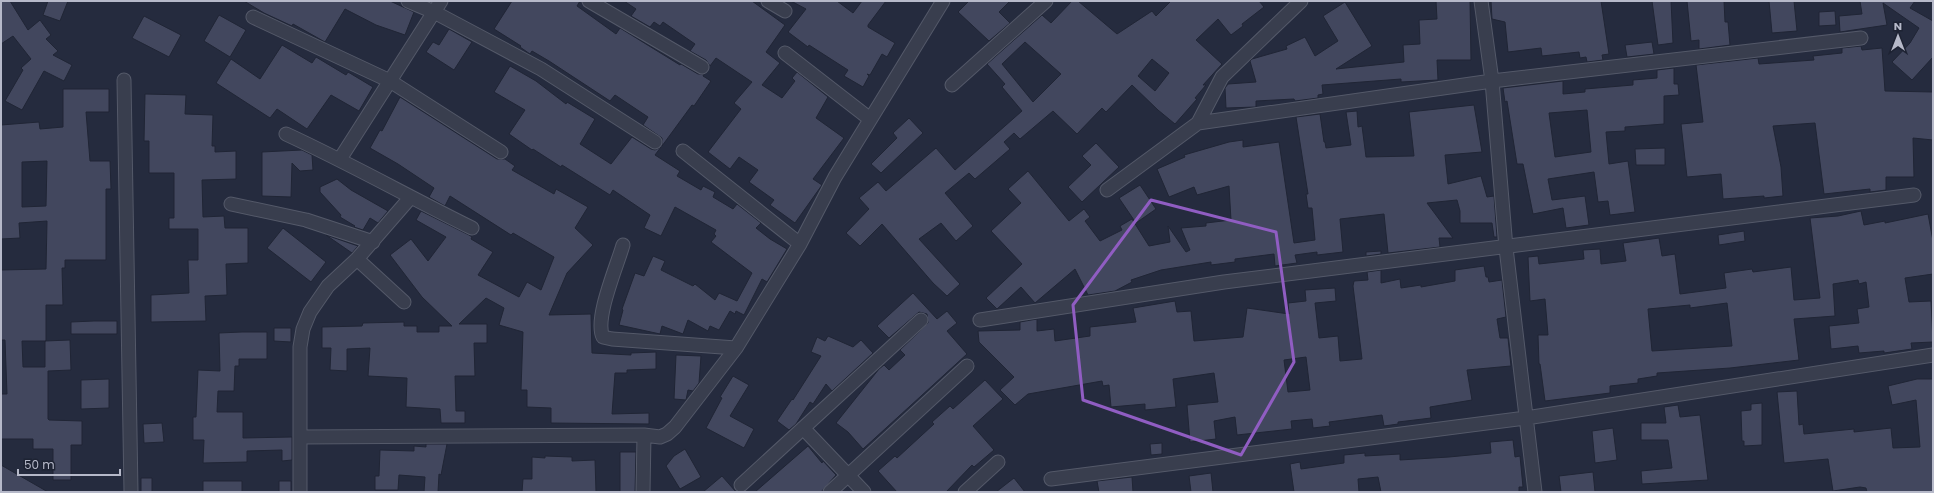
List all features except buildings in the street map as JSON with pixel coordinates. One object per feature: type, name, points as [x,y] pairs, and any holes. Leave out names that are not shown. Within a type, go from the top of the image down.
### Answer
[{"type":"street","points":[[408,1],[434,12],[541,69],[655,142]]},
{"type":"street","points":[[340,159],[441,1]]},
{"type":"street","points":[[589,1],[702,67]]},
{"type":"street","points":[[768,1],[785,11]]},
{"type":"street","points":[[301,437],[644,435],[660,437],[668,434],[736,348],[800,244],[836,177],[870,119],[943,1]]},
{"type":"street","points":[[952,85],[1046,1]]},
{"type":"street","points":[[1107,190],[1198,123],[1222,77],[1301,1]]},
{"type":"street","points":[[1481,1],[1492,81],[1506,248],[1535,492]]},
{"type":"street","points":[[253,17],[390,81],[501,152]]},
{"type":"street","points":[[1198,123],[1492,81],[1861,38]]},
{"type":"street","points":[[785,53],[870,119]]},
{"type":"street","points":[[124,80],[131,492]]},
{"type":"street","points":[[286,134],[340,159],[410,198],[472,228]]},
{"type":"street","points":[[683,151],[800,244]]},
{"type":"street","points":[[980,320],[1224,282],[1506,248],[1914,195]]},
{"type":"street","points":[[300,492],[300,347],[303,329],[310,312],[328,286],[373,242],[410,198]]},
{"type":"street","points":[[231,204],[306,220],[373,242]]},
{"type":"street","points":[[623,245],[601,316],[600,331],[603,337],[612,339],[736,348]]},
{"type":"street","points":[[357,259],[404,302]]},
{"type":"street","points":[[741,485],[922,320]]},
{"type":"street","points":[[1051,479],[1526,418],[1933,355]]},
{"type":"street","points":[[830,492],[967,366]]},
{"type":"street","points":[[804,428],[864,492]]},
{"type":"street","points":[[643,492],[644,435]]},
{"type":"street","points":[[965,492],[998,462]]},
{"type":"highlighted area","points":[[1151,200],[1276,232],[1294,362],[1241,455],[1083,400],[1073,305]]}]
